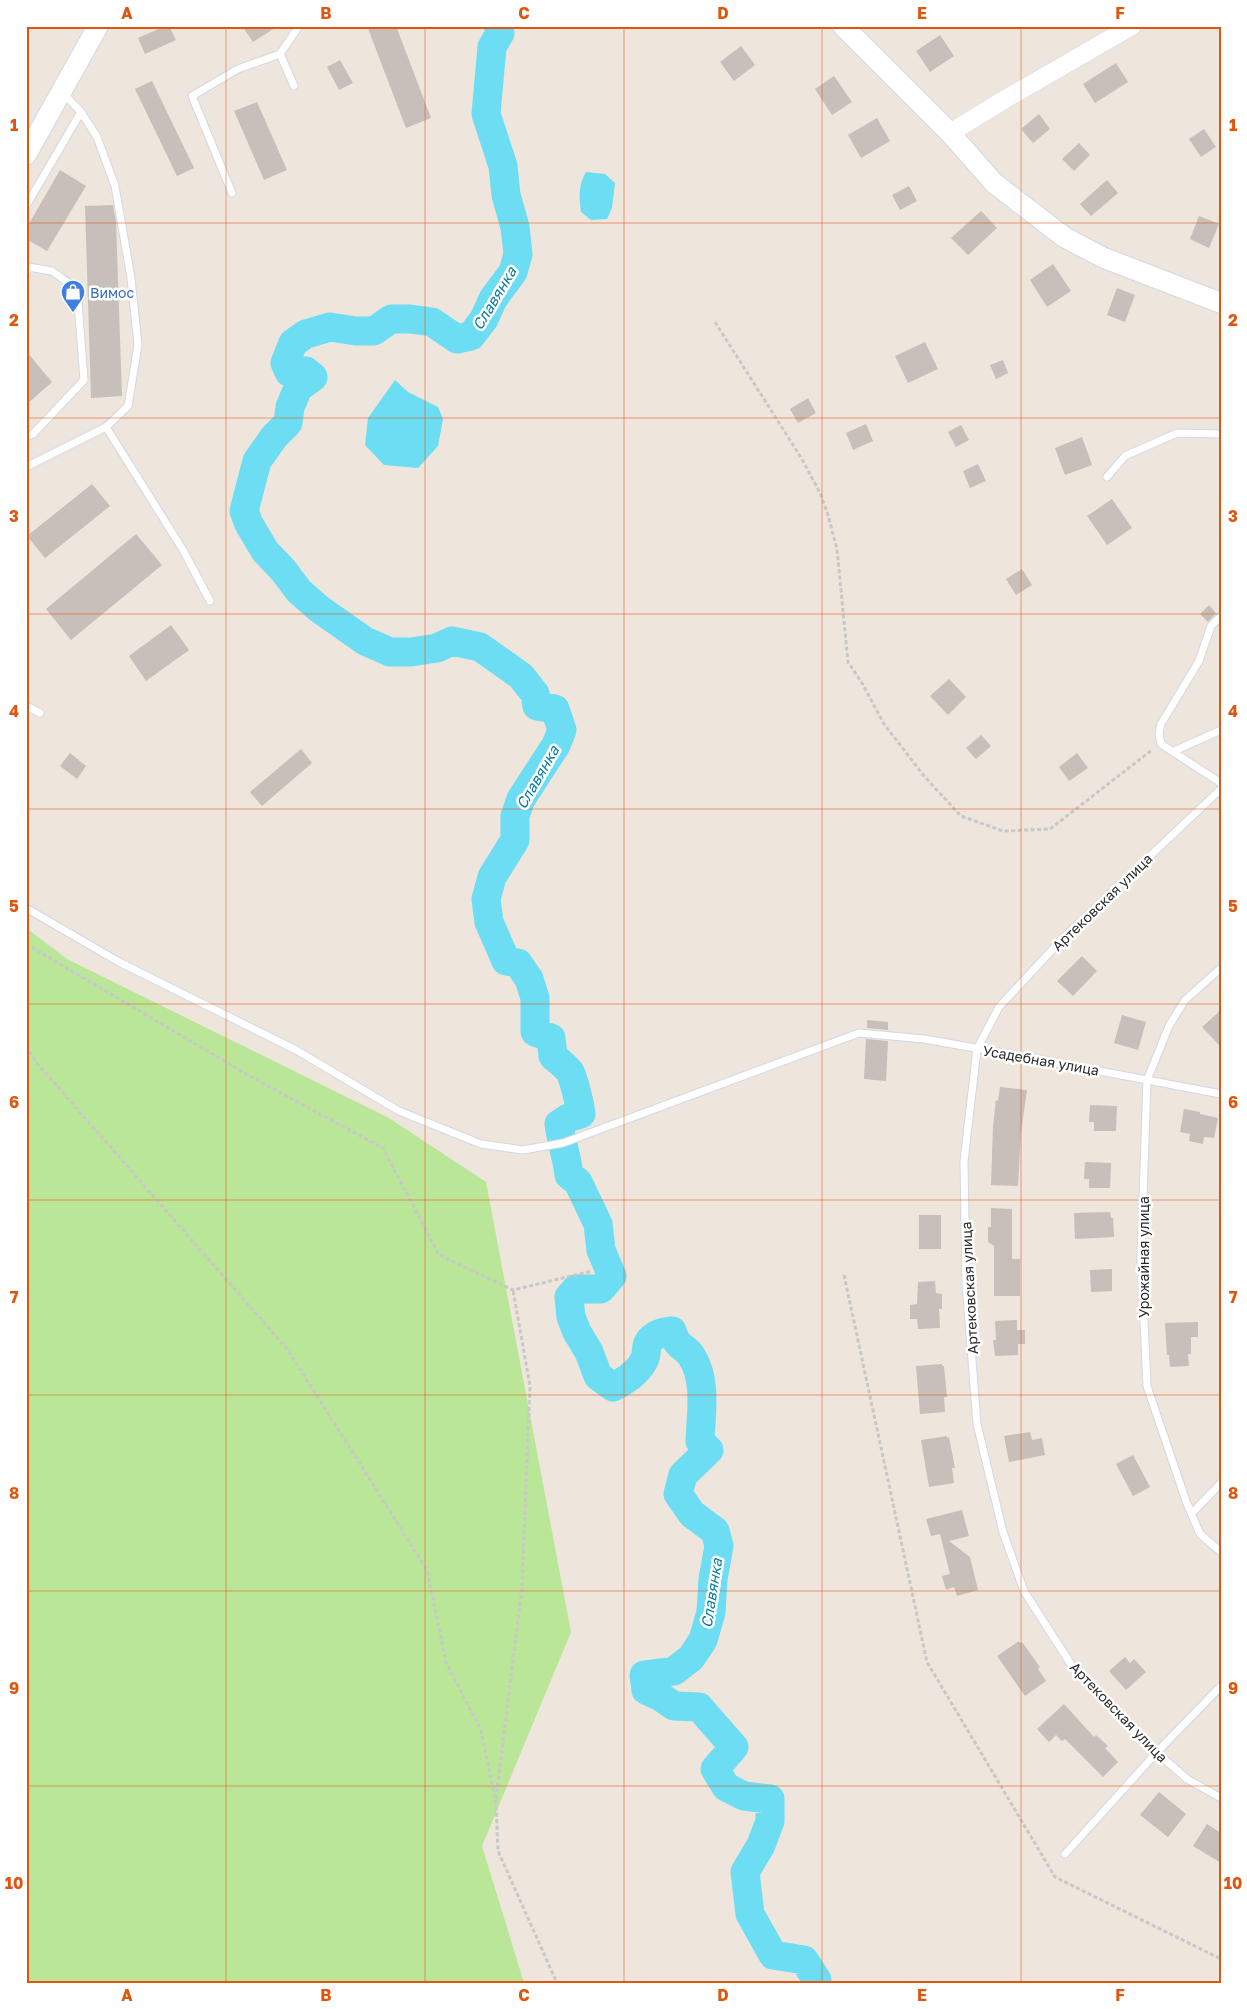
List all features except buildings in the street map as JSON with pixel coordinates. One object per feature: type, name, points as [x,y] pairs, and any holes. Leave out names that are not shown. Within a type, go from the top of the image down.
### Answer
[{"type":"main road","points":[[26,155],[98,26]]},
{"type":"main road","points":[[843,26],[950,133],[994,183],[1064,237],[1104,258],[1221,303]]},
{"type":"street","points":[[950,133],[1132,26]]},
{"type":"lane","points":[[232,193],[192,96],[238,69],[280,54],[299,26]]},
{"type":"lane","points":[[280,54],[294,86]]},
{"type":"lane","points":[[26,467],[106,427],[128,406],[138,345],[131,278],[115,186],[97,137],[81,112],[62,93]]},
{"type":"lane","points":[[26,206],[81,112]]},
{"type":"lane","points":[[26,275],[28,268],[52,271],[77,290],[84,380],[33,434],[26,437]]},
{"type":"lane","points":[[106,427],[183,550],[210,601]]},
{"type":"lane","points":[[1106,477],[1125,456],[1177,433],[1221,434]]},
{"type":"lane","points":[[1221,616],[1211,626],[1199,661],[1161,724],[1159,734],[1161,744],[1221,783]]},
{"type":"lane","points":[[26,706],[40,713]]},
{"type":"lane","points":[[1174,751],[1221,730]]},
{"type":"lane","name":"Артековская улица","points":[[1221,789],[1064,936],[999,1006],[977,1048],[964,1161],[966,1284],[977,1424],[1003,1532],[1024,1591],[1072,1666],[1139,1737],[1187,1779],[1221,1798]]},
{"type":"lane","name":"Усадебная улица","points":[[26,908],[119,962],[296,1050],[399,1111],[481,1144],[523,1150],[563,1143],[859,1033],[924,1039],[1221,1094]]},
{"type":"lane","name":"Урожайная улица","points":[[1221,968],[1185,1000],[1169,1026],[1147,1080],[1141,1257],[1147,1386],[1200,1534],[1221,1552]]},
{"type":"lane","points":[[1192,1513],[1221,1483]]},
{"type":"lane","points":[[1065,1854],[1157,1752],[1221,1686]]},
{"type":"path","points":[[714,322],[802,459],[820,493],[837,549],[848,662],[862,683],[884,724],[924,776],[960,816],[1003,831],[1050,829],[1161,744]]},
{"type":"path","points":[[26,944],[253,1078],[383,1148],[439,1255],[513,1290],[592,1271]]},
{"type":"path","points":[[26,1046],[36,1062],[288,1350],[427,1570],[446,1662],[481,1730],[496,1804],[498,1851],[557,1983]]},
{"type":"path","points":[[844,1275],[927,1662],[1055,1877],[1221,1959]]},
{"type":"path","points":[[496,1804],[522,1587],[530,1386],[513,1290]]},
{"type":"green space","points":[[26,928],[67,959],[389,1118],[486,1182],[571,1632],[482,1846],[524,1983],[26,1983]]},
{"type":"water","points":[[586,172],[605,174],[615,183],[612,208],[607,219],[591,220],[581,212],[580,192]]},
{"type":"water","points":[[395,380],[408,392],[438,407],[443,419],[438,446],[418,468],[384,465],[365,445],[368,418]]},
{"type":"waterway","name":"Славянка","points":[[498,26],[500,33],[492,47],[486,114],[503,166],[506,195],[515,227],[518,254],[513,272],[493,299],[484,319],[471,336],[457,339],[432,322],[391,319],[374,331],[356,331],[330,327],[306,334],[293,343],[285,363],[289,372],[306,371],[313,377],[298,388],[290,407],[288,423],[274,437],[257,461],[244,511],[249,524],[265,551],[299,591],[318,608],[365,641],[390,652],[411,652],[437,648],[452,641],[480,647],[521,676],[535,694],[537,706],[555,709],[562,730],[556,745],[521,799],[515,816],[515,840],[492,877],[486,899],[489,922],[506,961],[518,963],[529,979],[535,998],[535,1032],[551,1038],[553,1056],[570,1072],[580,1106],[581,1114],[568,1118],[559,1124],[560,1130],[569,1175],[578,1182],[598,1224],[601,1250],[612,1276],[601,1289],[576,1289],[569,1297],[571,1317],[577,1332],[589,1352],[598,1376],[613,1387],[627,1379],[640,1367],[645,1358],[648,1343],[653,1337],[672,1331],[679,1344],[692,1357],[700,1376],[702,1398],[700,1441],[709,1450],[683,1475],[678,1494],[692,1514],[715,1531],[719,1546],[713,1579],[711,1612],[703,1640],[691,1658],[674,1671],[644,1675],[646,1690],[674,1706],[699,1707],[734,1747],[715,1769],[726,1787],[744,1796],[770,1799],[770,1821],[761,1845],[745,1872],[750,1914],[773,1955],[804,1960],[817,1983]]},
{"type":"place","name":"Вимос","points":[[73,313]]}]
